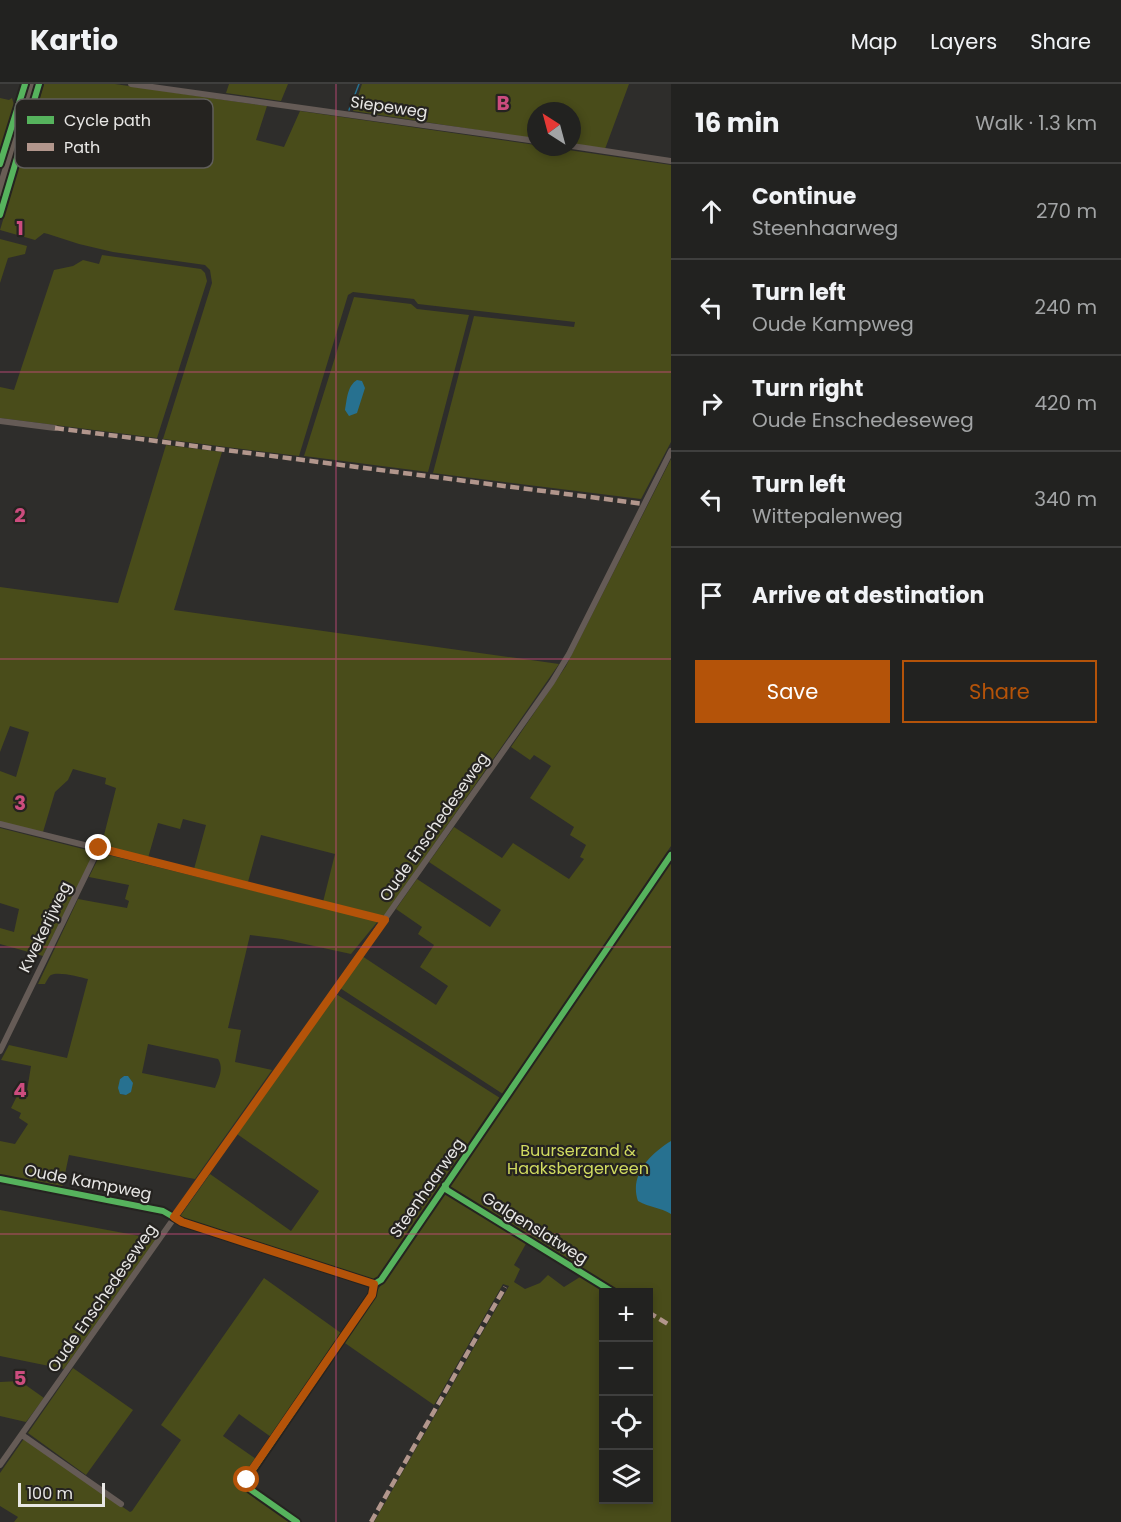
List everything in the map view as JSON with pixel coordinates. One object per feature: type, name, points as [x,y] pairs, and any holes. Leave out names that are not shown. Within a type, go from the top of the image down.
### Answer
[{"type":"street","points":[[28,99],[33,84]]},
{"type":"street","name":"Siepeweg","points":[[131,84],[527,140]]},
{"type":"street","points":[[0,192],[15,143]]},
{"type":"street","points":[[581,148],[671,161]]},
{"type":"street","points":[[0,422],[55,428]]},
{"type":"street","name":"Oude Enschedeseweg","points":[[0,1466],[563,663],[671,451]]},
{"type":"street","points":[[0,824],[385,920]]},
{"type":"street","name":"Kwekerijweg","points":[[0,1051],[99,848]]},
{"type":"street","name":"Oude Kampweg","points":[[0,1179],[163,1211],[182,1222],[210,1232],[374,1284]]},
{"type":"street","name":"Steenhaarweg","points":[[374,1284],[381,1281],[445,1185]]},
{"type":"street","points":[[22,1435],[121,1504]]},
{"type":"green space","points":[[44,84],[115,84],[267,106],[256,140],[284,147],[300,111],[527,144],[527,156],[581,156],[581,152],[671,165],[671,442],[641,499],[433,473],[474,316],[574,327],[575,322],[418,304],[414,299],[353,292],[348,295],[299,456],[163,439],[212,283],[210,270],[205,265],[113,252],[44,233],[35,240],[0,230],[19,168],[213,168],[213,99],[39,99]]},
{"type":"green space","points":[[229,84],[288,84],[281,101],[226,93]]},
{"type":"green space","points":[[362,84],[629,84],[605,149],[581,145],[581,102],[527,102],[527,138],[353,111]]},
{"type":"green space","points":[[0,98],[9,100],[12,98],[14,105],[0,156]]},
{"type":"green space","points":[[0,239],[27,246],[25,254],[8,258],[0,283]]},
{"type":"green space","points":[[102,255],[201,269],[205,273],[207,281],[157,438],[0,418],[0,387],[14,390],[54,270],[73,266],[83,260],[99,264]]},
{"type":"green space","points":[[354,297],[411,304],[417,309],[469,315],[428,472],[304,456]]},
{"type":"green space","points":[[166,445],[222,452],[174,610],[559,664],[385,915],[323,902],[335,854],[261,835],[248,882],[194,869],[206,825],[183,819],[180,829],[158,823],[148,858],[101,847],[116,788],[105,784],[106,778],[73,769],[68,780],[55,792],[43,832],[0,822],[0,771],[16,777],[29,732],[10,726],[0,752],[0,587],[118,603]]},
{"type":"green space","points":[[671,459],[671,846],[503,1094],[340,988],[362,956],[436,1005],[448,986],[420,967],[434,945],[418,934],[422,927],[396,909],[417,879],[490,927],[501,910],[429,862],[454,827],[502,858],[513,843],[569,879],[584,859],[580,857],[586,845],[570,835],[574,827],[530,798],[551,766],[534,755],[530,760],[511,747],[566,666]]},
{"type":"green space","points":[[0,828],[93,853],[43,956],[0,944],[0,928],[14,932],[19,909],[0,903]]},
{"type":"green space","points":[[104,854],[378,921],[351,954],[282,939],[250,935],[228,1028],[241,1030],[235,1062],[272,1070],[195,1179],[69,1155],[62,1188],[0,1176],[0,1141],[15,1144],[28,1124],[19,1118],[21,1113],[11,1108],[17,1096],[26,1097],[31,1066],[1,1060],[9,1045],[67,1058],[88,979],[54,974],[45,984],[38,984],[78,899],[127,908],[129,901],[125,899],[129,885],[89,877],[99,857]],"holes":[[[148,1044],[218,1059],[221,1069],[215,1088],[142,1073]],[[128,1076],[126,1095],[120,1094],[120,1079]]]},
{"type":"green space","name":"Buurserzand & Haaksbergerveen","points":[[671,857],[671,1522],[374,1522],[509,1286],[503,1284],[434,1405],[342,1341],[446,1192],[527,1242],[514,1265],[520,1269],[514,1282],[525,1289],[540,1283],[548,1275],[564,1287],[588,1272],[448,1187]]},
{"type":"green space","points":[[336,994],[500,1098],[375,1281],[179,1218],[210,1174],[291,1231],[319,1191],[237,1134]]},
{"type":"green space","points":[[0,1210],[156,1239],[64,1369],[0,1356]]},
{"type":"green space","points":[[264,1278],[341,1333],[271,1437],[239,1414],[223,1436],[256,1459],[241,1484],[294,1522],[14,1522],[18,1517],[0,1506],[0,1473],[23,1440],[130,1512],[132,1511],[181,1440],[161,1425]]},
{"type":"green space","points":[[73,1368],[133,1410],[86,1475],[28,1433]]},
{"type":"green space","points":[[20,1381],[44,1398],[26,1422],[0,1416],[0,1382]]},
{"type":"water","points":[[357,380],[362,381],[365,388],[357,413],[349,416],[345,410],[349,389]]},
{"type":"water","points":[[128,1076],[133,1083],[131,1092],[126,1095],[120,1094],[118,1088],[120,1079]]},
{"type":"water","points":[[671,1141],[671,1214],[638,1201],[636,1182],[643,1166]]},
{"type":"waterway","points":[[349,110],[359,84]]},
{"type":"marked path","points":[[55,428],[644,504]]},
{"type":"marked path","points":[[371,1522],[505,1287]]},
{"type":"marked path","points":[[653,1315],[671,1326]]},
{"type":"cycle path","points":[[20,99],[25,84]]},
{"type":"cycle path","points":[[35,99],[39,84]]},
{"type":"cycle path","points":[[0,164],[15,116]]},
{"type":"cycle path","points":[[0,215],[15,165]]},
{"type":"cycle path","points":[[374,1284],[381,1280],[671,855]]},
{"type":"cycle path","points":[[0,1179],[163,1211],[182,1222],[374,1284]]},
{"type":"cycle path","name":"Galgenslatweg","points":[[445,1185],[447,1190],[606,1288]]},
{"type":"cycle path","points":[[297,1522],[250,1489],[248,1477],[372,1295],[374,1284]]},
{"type":"route","points":[[99,848],[385,920],[174,1217],[182,1222],[374,1284],[372,1295],[247,1480]]}]
